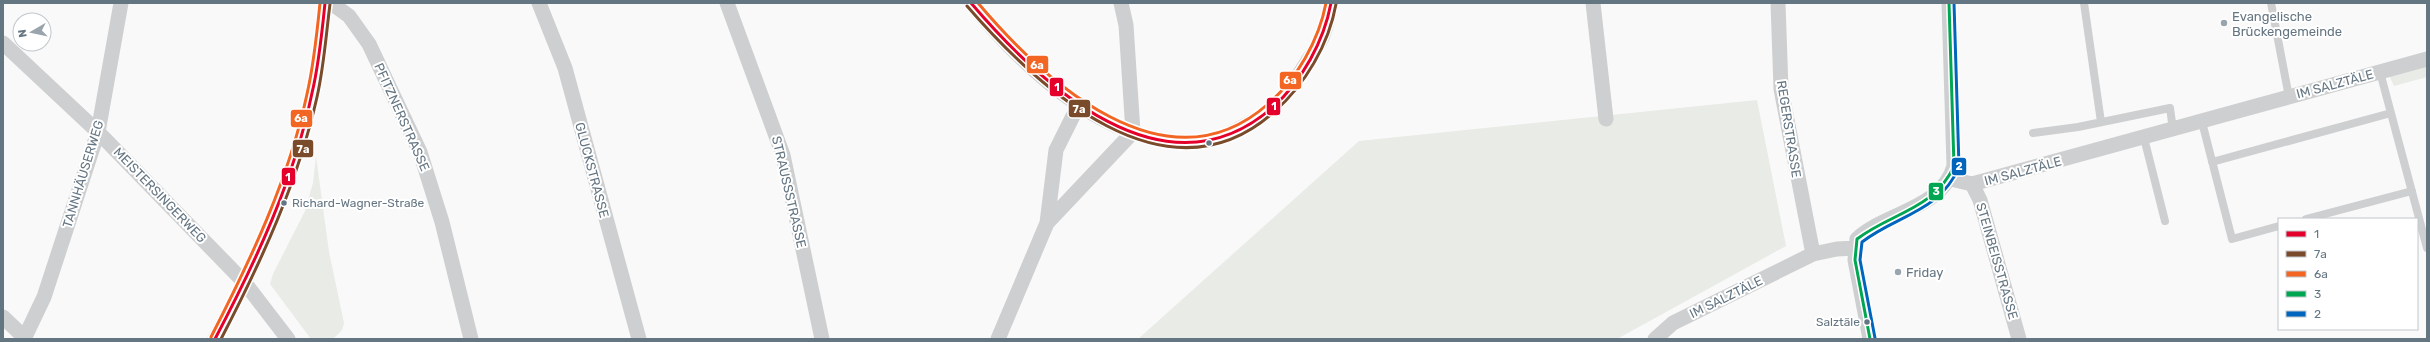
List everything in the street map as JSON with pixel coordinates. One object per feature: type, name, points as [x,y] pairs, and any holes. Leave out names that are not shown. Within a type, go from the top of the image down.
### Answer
[{"type":"street","name":"TANNHÄUSERWEG","points":[[25,338],[44,297],[98,132],[121,3]]},
{"type":"street","points":[[215,339],[245,283],[279,206],[310,108],[320,50],[325,3]]},
{"type":"street","name":"PFITZNERSTRASSE","points":[[331,3],[349,16],[369,44],[420,152],[442,222],[471,339]]},
{"type":"street","name":"GLUCKSTRASSE","points":[[539,3],[565,68],[639,339]]},
{"type":"street","name":"STRAUSSSTRASSE","points":[[727,3],[783,155],[822,339]]},
{"type":"street","points":[[971,3],[1031,70],[1078,106],[1133,132],[1180,143],[1208,141],[1232,133],[1261,117],[1291,90],[1323,36],[1331,3]]},
{"type":"street","points":[[1047,223],[1133,132],[1126,25],[1121,3]]},
{"type":"street","points":[[1593,3],[1606,119]]},
{"type":"street","name":"REGERSTRASSE","points":[[1778,3],[1781,89],[1813,254]]},
{"type":"street","points":[[1870,339],[1855,260],[1857,239],[1869,228],[1906,212],[1939,192],[1951,179],[1954,166],[1954,118],[1949,3]]},
{"type":"street","name":"MEISTERSINGERWEG","points":[[3,43],[98,132],[245,283],[288,339]]},
{"type":"street","name":"IM SALZTÄLE","points":[[1951,179],[1972,184],[2174,130],[2427,58]]},
{"type":"street","points":[[998,339],[1047,223],[1056,150],[1078,106]]},
{"type":"street","name":"STEINBEISSTRASSE","points":[[1972,184],[1980,200],[2019,339]]},
{"type":"street","name":"IM SALZTÄLE","points":[[1654,339],[1672,323],[1813,254],[1855,248]]},
{"type":"street","points":[[3,317],[25,338]]},
{"type":"lane","points":[[2084,3],[2101,122]]},
{"type":"lane","points":[[2271,3],[2290,97]]},
{"type":"lane","points":[[2380,72],[2427,248]]},
{"type":"lane","points":[[2033,133],[2101,122],[2170,108],[2174,130]]},
{"type":"lane","points":[[2212,162],[2391,113]]},
{"type":"lane","points":[[2202,122],[2232,238],[2278,226]]},
{"type":"lane","points":[[2144,138],[2165,221]]},
{"type":"lane","points":[[2310,218],[2412,191]]},
{"type":"shaded area","points":[[2427,63],[2427,77],[2394,86],[2388,73]]},
{"type":"shaded area","points":[[1757,100],[1786,246],[1617,339],[1138,339],[1359,141]]},
{"type":"shaded area","points":[[316,156],[329,252],[344,323],[342,330],[333,339],[311,339],[270,284],[273,274],[305,211],[313,183]]},
{"type":"transit line","name":"6a","points":[[211,337],[254,248],[290,157],[309,83],[320,3]]},
{"type":"transit line","name":"1","points":[[215,339],[259,250],[284,189],[295,157],[314,82],[320,48],[325,3]]},
{"type":"transit line","name":"1","points":[[971,3],[1000,35],[1033,67],[1069,97],[1108,121],[1148,137],[1190,142],[1232,133],[1273,107],[1284,97],[1310,60],[1323,32],[1331,3]]},
{"type":"transit line","name":"6a","points":[[978,3],[1005,33],[1037,64],[1072,93],[1110,116],[1149,132],[1189,137],[1229,129],[1268,104],[1279,94],[1297,71],[1312,45],[1323,17],[1326,3]]},
{"type":"transit line","name":"3","points":[[1870,339],[1855,260],[1857,239],[1870,230],[1911,209],[1936,192],[1946,180],[1954,166],[1949,3]]},
{"type":"transit line","name":"2","points":[[1875,338],[1860,260],[1862,242],[1875,233],[1916,211],[1941,194],[1951,182],[1959,167],[1954,3]]},
{"type":"transit line","name":"7a","points":[[221,339],[264,251],[300,160],[317,97],[330,4]]},
{"type":"transit line","name":"7a","points":[[967,6],[996,38],[1030,71],[1067,101],[1107,126],[1148,142],[1190,147],[1233,138],[1274,112],[1296,89],[1314,63],[1328,34],[1336,4]]},
{"type":"place","name":"Evangelische Brückengemeinde","points":[[2224,23]]},
{"type":"place","name":"Richard-Wagner-Straße","points":[[284,203]]},
{"type":"place","name":"Friday","points":[[1898,272]]},
{"type":"place","name":"Salztäle","points":[[1867,322]]}]
